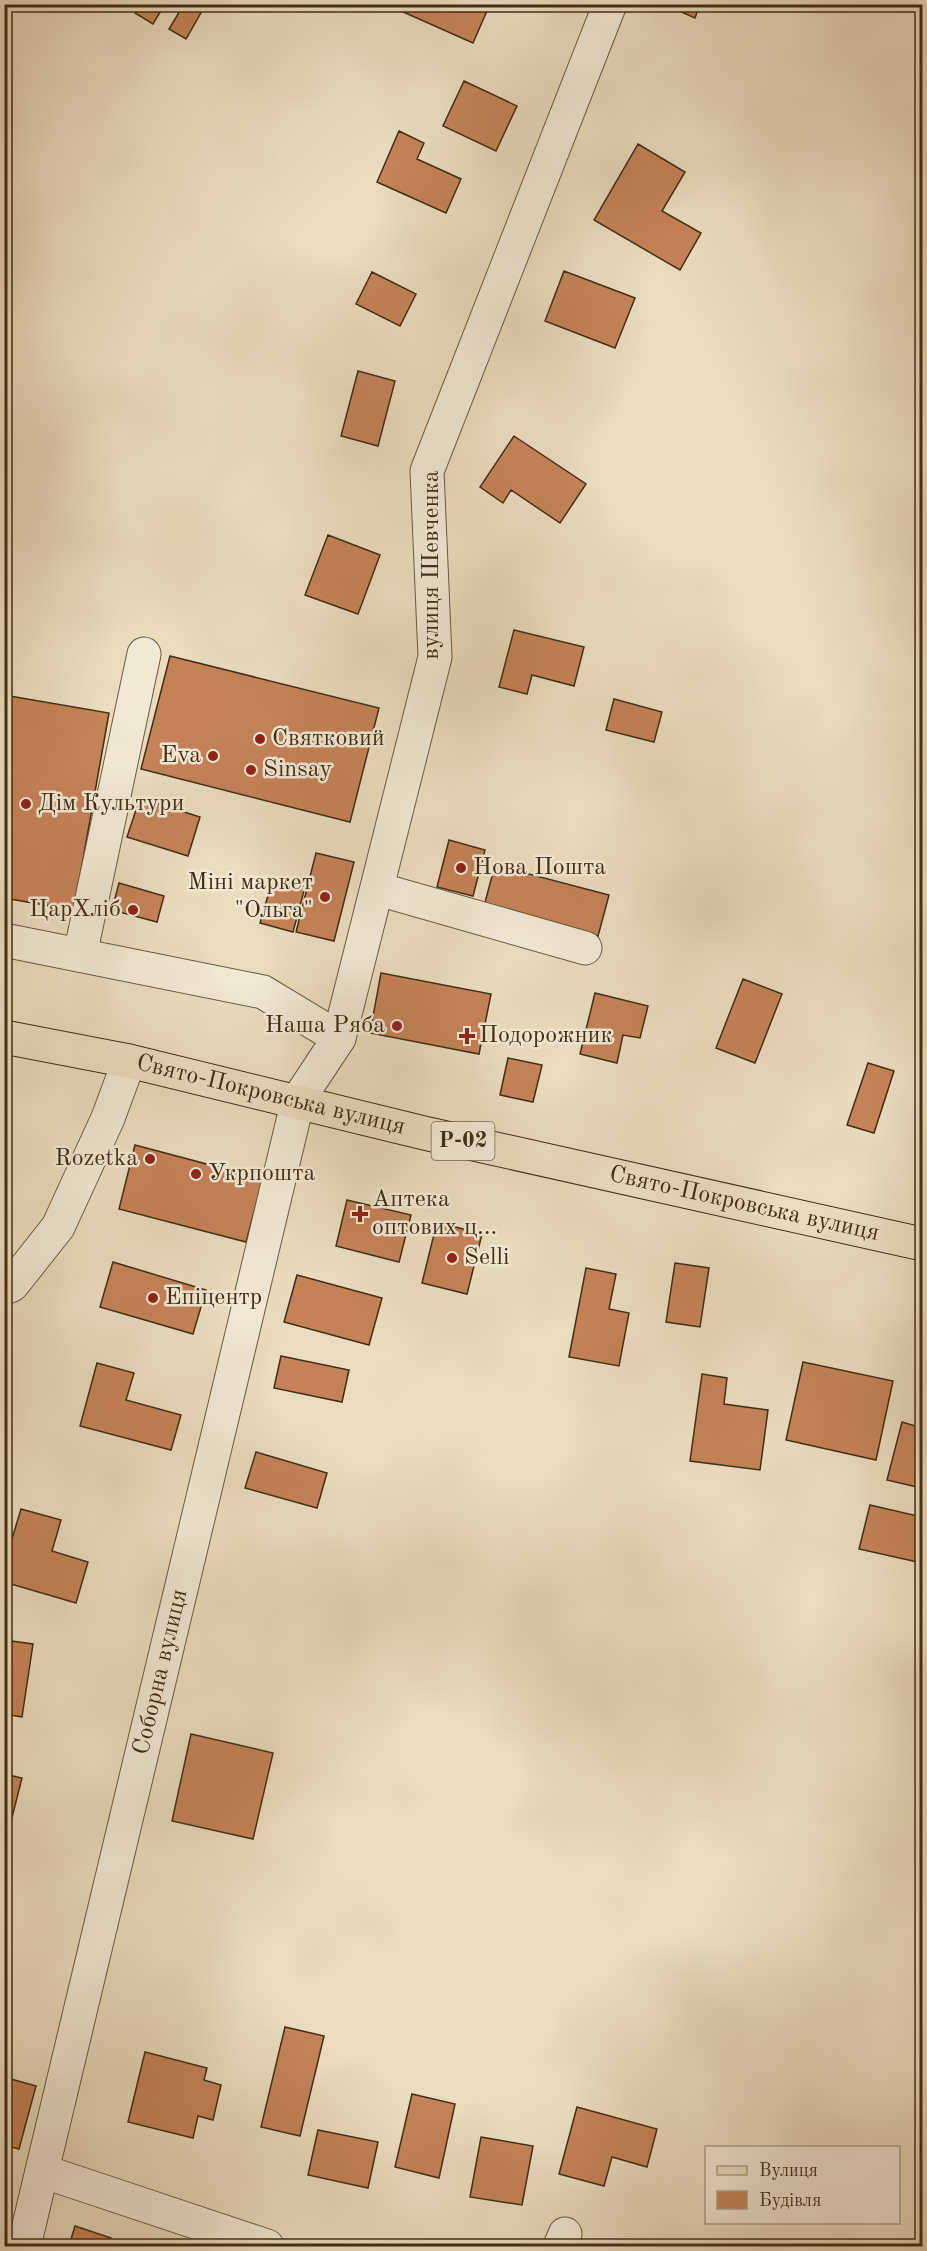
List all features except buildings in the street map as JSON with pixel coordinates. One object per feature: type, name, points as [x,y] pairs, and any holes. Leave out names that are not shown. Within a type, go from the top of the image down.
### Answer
[{"type":"main road","name":"Свято-Покровська вулиця","points":[[4,1037],[129,1061],[424,1132],[922,1244]]},
{"type":"street","name":"вулиця Шевченка","points":[[298,1100],[339,1038],[435,657],[428,471],[610,4]]},
{"type":"street","points":[[80,955],[144,654]]},
{"type":"street","points":[[378,890],[585,948]]},
{"type":"street","points":[[4,940],[263,992],[339,1038]]},
{"type":"street","points":[[4,1288],[12,1285],[58,1227],[108,1118],[129,1061]]},
{"type":"street","name":"Соборна вулиця","points":[[24,2247],[298,1100]]},
{"type":"street","points":[[42,2171],[267,2247]]},
{"type":"place","name":"Святковий","points":[[260,739]]},
{"type":"place","name":"Eva","points":[[213,756]]},
{"type":"place","name":"Sinsay","points":[[251,770]]},
{"type":"place","name":"Дім Культури","points":[[26,804]]},
{"type":"place","name":"Нова Пошта","points":[[461,868]]},
{"type":"place","name":"Міні маркет \"Ольга\"","points":[[325,897]]},
{"type":"place","name":"ЦарХліб","points":[[133,910]]},
{"type":"place","name":"Наша Ряба","points":[[397,1026]]},
{"type":"place","name":"Подорожник","points":[[467,1036]]},
{"type":"place","name":"Rozetka","points":[[150,1159]]},
{"type":"place","name":"Укрпошта","points":[[196,1174]]},
{"type":"place","name":"Аптека оптових ц...","points":[[360,1214]]},
{"type":"place","name":"Selli","points":[[452,1258]]},
{"type":"place","name":"Епіцентр","points":[[153,1298]]}]
